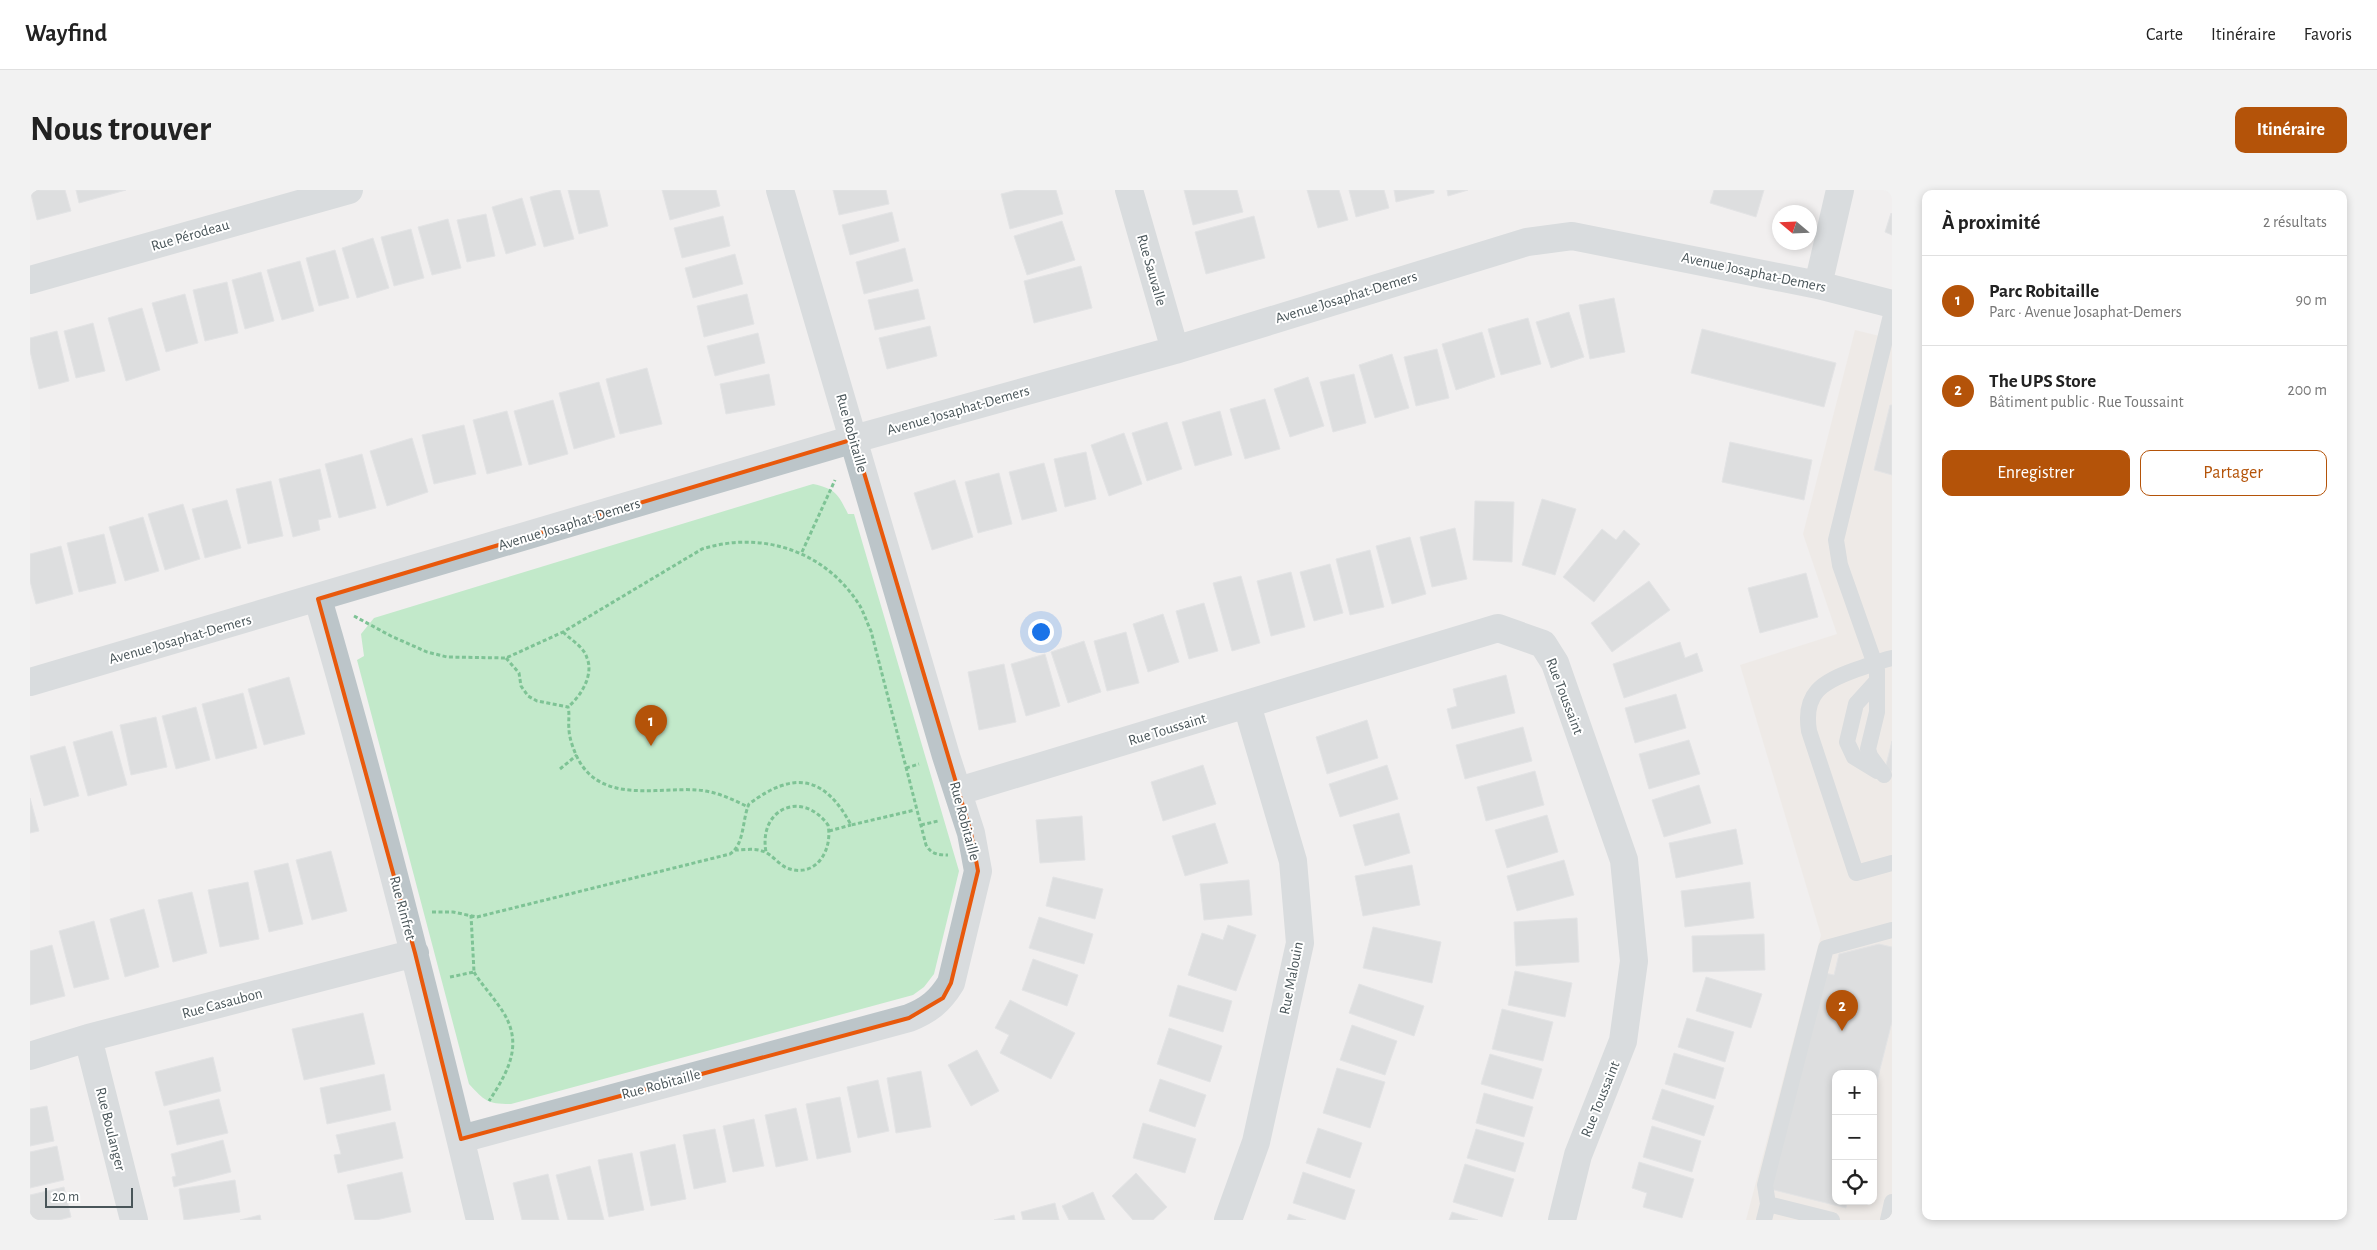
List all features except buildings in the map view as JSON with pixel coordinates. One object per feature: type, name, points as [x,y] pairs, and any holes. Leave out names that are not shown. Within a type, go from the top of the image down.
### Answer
[{"type":"street","name":"Rue Pérodeau","points":[[30,280],[349,190]]},
{"type":"street","name":"Rue Robitaille","points":[[461,1139],[909,1018],[926,1011],[942,998],[951,983],[978,870],[974,849],[959,791],[946,756],[780,190]]},
{"type":"street","name":"Rue Sauvalle","points":[[1129,190],[1176,350]]},
{"type":"street","points":[[1818,285],[1840,190]]},
{"type":"street","name":"Avenue Josaphat-Demers","points":[[30,682],[318,599],[854,439],[1176,350],[1526,242],[1572,236],[1818,285],[1892,304]]},
{"type":"street","name":"Rue Rinfret","points":[[318,599],[415,952],[480,1220]]},
{"type":"street","name":"Rue Toussaint","points":[[959,791],[1498,628],[1543,644],[1555,663],[1624,860],[1634,961],[1624,1041],[1578,1155],[1562,1220]]},
{"type":"street","name":"Rue Malouin","points":[[1228,1220],[1256,1142],[1300,943],[1293,861],[1247,705]]},
{"type":"street","name":"Rue Casaubon","points":[[30,1056],[88,1038],[415,952]]},
{"type":"street","name":"Rue Boulanger","points":[[88,1038],[134,1220]]},
{"type":"lane","points":[[1888,776],[1870,756],[1868,749],[1877,712],[1876,682],[1878,675],[1840,565],[1836,540],[1892,311]]},
{"type":"lane","points":[[1892,658],[1842,675],[1822,685],[1809,706],[1808,723],[1856,873],[1892,863]]},
{"type":"lane","points":[[1876,682],[1856,704],[1847,742],[1854,756],[1888,776]]},
{"type":"lane","points":[[1764,1220],[1768,1204],[1765,1185],[1826,948],[1892,930]]},
{"type":"lane","points":[[1888,1220],[1892,1202]]},
{"type":"lane","points":[[1768,1204],[1832,1220]]},
{"type":"path","points":[[802,552],[854,439]]},
{"type":"path","points":[[318,599],[427,652],[447,657],[506,658],[563,632],[702,549],[721,543],[752,542],[769,543],[802,552],[833,574],[847,589],[860,606],[867,622],[915,810],[926,845],[936,854],[946,855],[974,849]]},
{"type":"path","points":[[506,658],[519,673],[521,686],[528,696],[537,701],[568,707],[580,698],[587,681],[588,659],[580,647],[563,632]]},
{"type":"path","points":[[568,707],[570,716],[569,729],[577,756],[595,778],[605,785],[619,790],[697,790],[713,792],[748,807]]},
{"type":"path","points":[[560,769],[577,756]]},
{"type":"path","points":[[735,850],[740,841],[748,807],[772,789],[785,784],[812,784],[822,788],[837,802],[851,825]]},
{"type":"path","points":[[405,917],[439,911],[478,917],[725,855],[735,850],[759,850],[766,852],[788,868],[798,870],[809,868],[817,864],[829,848],[828,825],[815,811],[792,806],[782,808],[773,817],[764,839],[766,852]]},
{"type":"path","points":[[829,831],[915,810]]},
{"type":"path","points":[[471,915],[474,972],[500,1007],[512,1035],[513,1052],[510,1066],[487,1104]]},
{"type":"path","points":[[423,983],[474,972]]},
{"type":"highlighted area","points":[[854,439],[971,833],[978,871],[951,983],[943,998],[909,1018],[461,1139],[415,953],[318,599]]},
{"type":"shaded area","points":[[1855,330],[1892,339],[1892,1220],[1746,1220],[1821,935],[1740,665],[1837,634],[1803,534]]},
{"type":"green space","points":[[813,484],[832,490],[839,497],[848,514],[854,514],[959,871],[934,974],[924,987],[913,995],[511,1104],[487,1100],[469,1084],[357,660],[364,656],[361,634],[374,618]]},
{"type":"place","name":"Parc Robitaille","points":[[651,746]]},
{"type":"place","name":"The UPS Store","points":[[1842,1031]]}]
